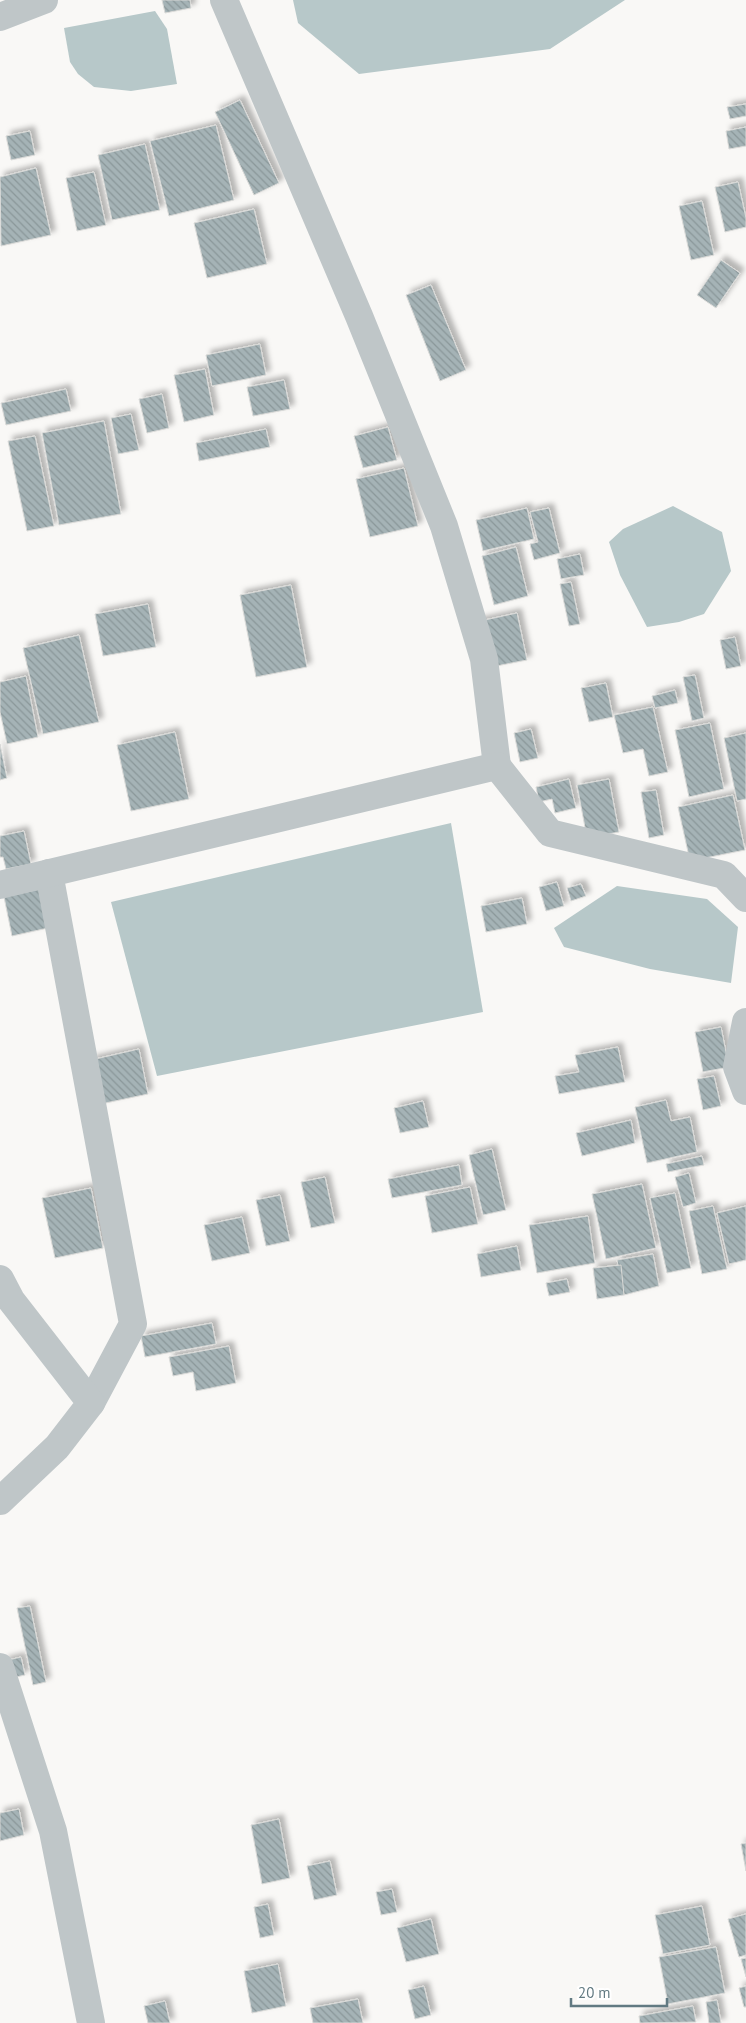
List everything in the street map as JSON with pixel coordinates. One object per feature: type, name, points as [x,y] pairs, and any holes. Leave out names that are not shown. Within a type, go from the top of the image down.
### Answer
[{"type":"street","points":[[0,17],[44,0]]},
{"type":"street","points":[[224,0],[359,316],[444,526],[484,659],[497,766],[550,833],[724,875],[746,898]]},
{"type":"street","points":[[0,885],[497,766]]},
{"type":"street","points":[[0,1501],[57,1447],[91,1403],[133,1324],[49,873]]},
{"type":"street","points":[[746,1022],[737,1067],[746,1091]]},
{"type":"street","points":[[0,1279],[11,1300],[91,1403]]},
{"type":"street","points":[[0,1667],[53,1830],[90,2023]]},
{"type":"shaded area","points":[[293,0],[625,0],[550,49],[359,74],[298,23]]},
{"type":"shaded area","points":[[155,11],[167,29],[177,84],[131,91],[94,87],[78,74],[70,62],[64,28]]},
{"type":"shaded area","points":[[673,506],[722,532],[731,571],[704,614],[679,622],[647,627],[620,575],[609,542],[623,529]]},
{"type":"shaded area","points":[[451,823],[483,1012],[157,1076],[111,902]]},
{"type":"shaded area","points":[[617,886],[707,899],[738,927],[731,983],[650,969],[564,947],[554,928]]},
{"type":"building","points":[[162,0],[190,0],[191,8],[165,13]]},
{"type":"building","points":[[240,100],[279,183],[254,195],[215,112]]},
{"type":"building","points":[[746,104],[746,116],[730,119],[727,107]]},
{"type":"building","points":[[216,125],[234,200],[169,216],[150,141]]},
{"type":"building","points":[[746,127],[746,146],[729,149],[726,131]]},
{"type":"building","points":[[30,131],[35,155],[11,160],[6,136]]},
{"type":"building","points":[[145,144],[160,210],[112,220],[98,155]]},
{"type":"building","points":[[36,168],[51,235],[1,246],[0,177]]},
{"type":"building","points":[[94,172],[106,225],[77,231],[66,178]]},
{"type":"building","points":[[738,182],[746,218],[746,227],[725,232],[715,187]]},
{"type":"building","points":[[702,201],[714,255],[691,260],[679,206]]},
{"type":"building","points":[[254,209],[267,264],[207,278],[194,223]]},
{"type":"building","points":[[721,260],[740,273],[716,308],[697,295]]},
{"type":"building","points":[[431,285],[466,370],[440,381],[406,295]]},
{"type":"building","points":[[260,344],[266,375],[212,386],[206,355]]},
{"type":"building","points":[[205,369],[214,415],[184,422],[174,375]]},
{"type":"building","points":[[284,380],[290,409],[253,416],[247,387]]},
{"type":"building","points":[[66,389],[71,411],[6,425],[1,403]]},
{"type":"building","points":[[162,394],[169,428],[147,433],[139,399]]},
{"type":"building","points":[[131,414],[139,450],[118,454],[111,418]]},
{"type":"building","points":[[104,421],[121,514],[59,525],[42,433]]},
{"type":"building","points":[[388,427],[397,460],[363,468],[354,436]]},
{"type":"building","points":[[266,429],[270,447],[199,461],[196,443]]},
{"type":"building","points":[[35,436],[54,526],[27,531],[8,441]]},
{"type":"building","points":[[404,468],[418,526],[370,537],[356,479]]},
{"type":"building","points":[[527,508],[534,539],[483,551],[476,520]]},
{"type":"building","points":[[549,508],[560,553],[534,560],[530,544],[538,542],[530,512]]},
{"type":"building","points":[[516,547],[528,596],[494,605],[482,556]]},
{"type":"building","points":[[580,554],[584,575],[561,579],[557,559]]},
{"type":"building","points":[[571,582],[580,624],[569,626],[560,584]]},
{"type":"building","points":[[291,585],[307,667],[256,677],[240,595]]},
{"type":"building","points":[[148,604],[156,647],[103,656],[95,614]]},
{"type":"building","points":[[517,613],[527,660],[481,669],[471,623]]},
{"type":"building","points":[[79,635],[99,722],[43,734],[23,648]]},
{"type":"building","points":[[735,637],[741,666],[726,669],[720,640]]},
{"type":"building","points":[[695,675],[704,718],[692,721],[683,677]]},
{"type":"building","points":[[26,676],[38,737],[7,744],[0,712],[0,682]]},
{"type":"building","points":[[606,683],[613,717],[589,722],[581,688]]},
{"type":"building","points":[[675,690],[678,703],[655,708],[652,696]]},
{"type":"building","points":[[653,707],[668,772],[649,776],[643,749],[623,753],[614,715]]},
{"type":"building","points":[[710,723],[724,789],[689,797],[675,730]]},
{"type":"building","points":[[531,729],[538,758],[520,762],[514,733]]},
{"type":"building","points":[[175,732],[189,799],[131,811],[117,745]]},
{"type":"building","points":[[746,733],[746,799],[737,801],[724,738]]},
{"type":"building","points":[[0,744],[7,778],[0,780]]},
{"type":"building","points":[[569,779],[576,808],[555,813],[552,799],[539,802],[536,787]]},
{"type":"building","points":[[609,779],[619,832],[587,838],[577,785]]},
{"type":"building","points":[[656,790],[664,835],[649,838],[641,792]]},
{"type":"building","points":[[733,795],[745,850],[690,861],[678,807]]},
{"type":"building","points":[[24,831],[31,864],[6,869],[3,857],[0,857],[0,836]]},
{"type":"building","points":[[557,882],[564,906],[546,911],[539,887]]},
{"type":"building","points":[[581,884],[586,896],[571,901],[567,888]]},
{"type":"building","points":[[40,889],[48,928],[12,936],[4,897]]},
{"type":"building","points":[[522,898],[527,924],[486,932],[481,906]]},
{"type":"building","points":[[721,1027],[729,1067],[703,1072],[695,1032]]},
{"type":"building","points":[[618,1047],[625,1082],[559,1094],[555,1076],[579,1072],[575,1055]]},
{"type":"building","points":[[139,1049],[148,1094],[101,1104],[91,1060]]},
{"type":"building","points":[[714,1076],[721,1106],[703,1110],[697,1079]]},
{"type":"building","points":[[666,1100],[671,1121],[690,1117],[697,1152],[647,1163],[635,1107]]},
{"type":"building","points":[[423,1101],[429,1127],[400,1133],[394,1108]]},
{"type":"building","points":[[631,1120],[635,1143],[582,1156],[576,1133]]},
{"type":"building","points":[[492,1149],[506,1210],[483,1215],[469,1155]]},
{"type":"building","points":[[702,1156],[704,1165],[668,1172],[666,1164]]},
{"type":"building","points":[[459,1165],[462,1185],[392,1198],[388,1179]]},
{"type":"building","points":[[689,1173],[696,1203],[683,1207],[675,1177]]},
{"type":"building","points":[[325,1177],[335,1223],[311,1228],[301,1182]]},
{"type":"building","points":[[642,1184],[656,1248],[606,1259],[592,1194]]},
{"type":"building","points":[[470,1187],[478,1224],[432,1233],[425,1196]]},
{"type":"building","points":[[91,1188],[103,1248],[55,1258],[42,1198]]},
{"type":"building","points":[[675,1193],[691,1268],[667,1273],[650,1198]]},
{"type":"building","points":[[280,1195],[290,1241],[266,1246],[256,1200]]},
{"type":"building","points":[[713,1206],[727,1269],[702,1274],[689,1211]]},
{"type":"building","points":[[746,1206],[746,1260],[729,1264],[717,1213]]},
{"type":"building","points":[[588,1216],[595,1263],[537,1273],[529,1225]]},
{"type":"building","points":[[242,1217],[250,1253],[212,1261],[204,1225]]},
{"type":"building","points":[[517,1246],[521,1270],[481,1277],[477,1254]]},
{"type":"building","points":[[653,1254],[659,1286],[624,1295],[617,1260]]},
{"type":"building","points":[[621,1265],[624,1295],[597,1299],[593,1268]]},
{"type":"building","points":[[567,1279],[570,1292],[549,1296],[546,1283]]},
{"type":"building","points":[[212,1323],[216,1344],[145,1357],[141,1336]]},
{"type":"building","points":[[229,1346],[236,1383],[196,1391],[193,1372],[173,1376],[169,1357]]},
{"type":"building","points":[[30,1606],[46,1682],[33,1685],[17,1608]]},
{"type":"building","points":[[21,1657],[25,1675],[7,1679],[4,1661]]},
{"type":"building","points":[[19,1809],[24,1835],[0,1841],[0,1813]]},
{"type":"building","points":[[279,1819],[290,1878],[262,1884],[251,1825]]},
{"type":"building","points":[[746,1843],[746,1871],[741,1844]]},
{"type":"building","points":[[330,1861],[337,1895],[314,1900],[307,1866]]},
{"type":"building","points":[[392,1889],[397,1912],[381,1915],[376,1892]]},
{"type":"building","points":[[268,1904],[274,1935],[260,1938],[254,1907]]},
{"type":"building","points":[[702,1906],[710,1945],[663,1954],[655,1915]]},
{"type":"building","points":[[746,1914],[746,1955],[739,1957],[728,1919]]},
{"type":"building","points":[[431,1919],[439,1954],[406,1962],[397,1928]]},
{"type":"building","points":[[716,1947],[725,1993],[668,2004],[659,1957]]},
{"type":"building","points":[[746,1958],[746,1977],[741,1959]]},
{"type":"building","points":[[278,1964],[286,2006],[252,2013],[244,1971]]},
{"type":"building","points":[[424,1986],[431,2015],[415,2019],[408,1990]]},
{"type":"building","points":[[746,1986],[746,2007],[744,2007],[739,1988]]},
{"type":"building","points":[[358,1999],[363,2023],[313,2023],[310,2008]]},
{"type":"building","points":[[717,2000],[721,2023],[709,2023],[706,2002]]},
{"type":"building","points":[[165,2001],[170,2023],[148,2023],[144,2006]]},
{"type":"building","points":[[693,2006],[696,2022],[640,2023],[639,2016]]}]
